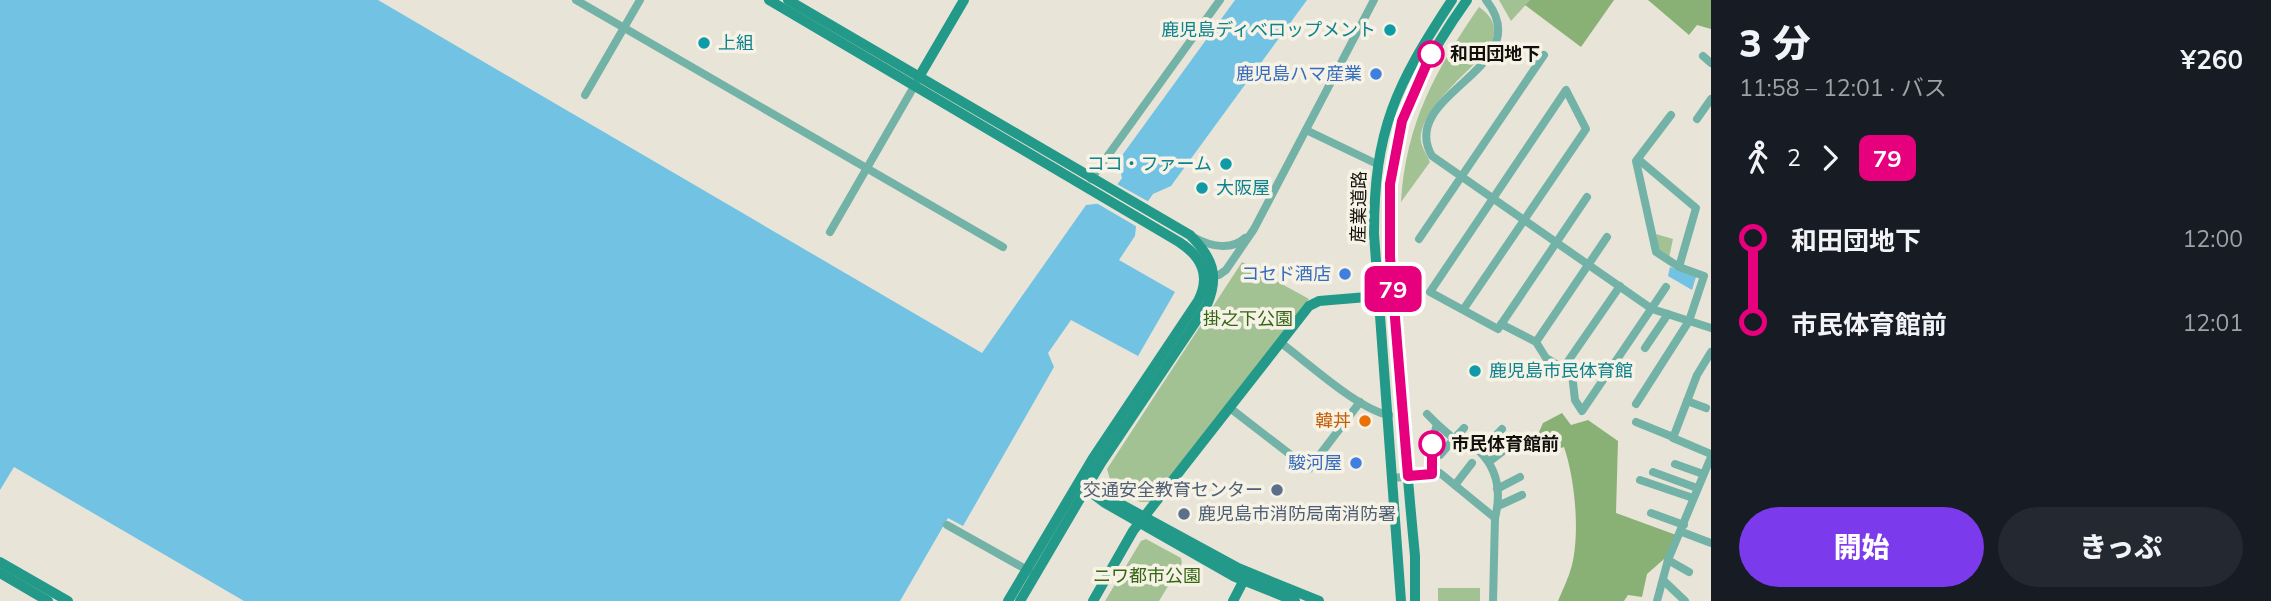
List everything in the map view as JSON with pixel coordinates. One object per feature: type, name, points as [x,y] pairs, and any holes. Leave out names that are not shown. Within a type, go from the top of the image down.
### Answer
[{"type":"street","points":[[576,0],[1003,247]]},
{"type":"street","points":[[585,95],[640,0]]},
{"type":"street","points":[[769,0],[1091,179],[1100,190]]},
{"type":"street","points":[[788,0],[917,82],[1148,218],[1192,250],[1209,275]]},
{"type":"street","points":[[830,232],[964,0]]},
{"type":"street","points":[[1091,179],[1220,0]]},
{"type":"street","points":[[1209,275],[1226,270],[1254,229],[1374,0]]},
{"type":"street","name":"産業道路","points":[[1401,601],[1374,234],[1377,164],[1388,118],[1403,79],[1452,0]]},
{"type":"street","name":"産業道路","points":[[1415,601],[1415,556],[1390,257],[1392,162],[1402,121],[1418,82],[1431,54],[1467,0]]},
{"type":"street","points":[[1486,0],[1498,21],[1498,41],[1489,56],[1435,112],[1425,130],[1427,147],[1432,156],[1652,309],[1711,328]]},
{"type":"street","points":[[1419,239],[1544,55]]},
{"type":"street","points":[[1703,56],[1711,63]]},
{"type":"street","points":[[1463,310],[1586,129],[1570,92],[1566,90],[1430,292],[1463,310],[1498,329],[1587,197]]},
{"type":"street","points":[[1697,119],[1711,99]]},
{"type":"street","points":[[1636,404],[1689,321],[1704,276],[1679,267],[1656,252],[1638,159],[1671,115]]},
{"type":"street","points":[[1306,130],[1377,164]]},
{"type":"street","points":[[1638,159],[1696,208],[1679,267]]},
{"type":"street","points":[[1148,218],[1202,242],[1227,246],[1238,244],[1254,229]]},
{"type":"street","points":[[1008,601],[1031,572],[1198,301],[1209,275],[1211,258],[1190,235]]},
{"type":"street","points":[[1536,342],[1606,237]]},
{"type":"street","points":[[1564,367],[1620,286]]},
{"type":"street","points":[[1501,324],[1536,342],[1546,358],[1572,374],[1575,400],[1582,411],[1666,288]]},
{"type":"street","points":[[1093,601],[1143,519],[1314,303],[1378,296]]},
{"type":"street","points":[[1645,348],[1668,314]]},
{"type":"street","points":[[1281,343],[1360,402],[1389,415]]},
{"type":"street","points":[[1674,437],[1697,375],[1711,354]]},
{"type":"street","points":[[1687,401],[1706,408]]},
{"type":"street","points":[[1230,408],[1309,469],[1360,402]]},
{"type":"street","points":[[1427,414],[1454,439]]},
{"type":"street","points":[[1636,422],[1711,456],[1662,576],[1685,601]]},
{"type":"street","points":[[1432,474],[1437,424]]},
{"type":"street","points":[[1432,455],[1440,455],[1464,428]]},
{"type":"street","points":[[1493,601],[1497,489],[1490,461],[1480,452],[1502,429]]},
{"type":"street","points":[[1490,461],[1515,442]]},
{"type":"street","points":[[1455,485],[1472,463]]},
{"type":"street","points":[[1675,464],[1703,474]]},
{"type":"street","points":[[1653,472],[1697,488]]},
{"type":"street","points":[[1393,478],[1440,473],[1495,518]]},
{"type":"street","points":[[1497,489],[1520,477]]},
{"type":"street","points":[[1640,481],[1693,498]]},
{"type":"street","points":[[1084,486],[1294,601]]},
{"type":"street","points":[[1498,506],[1522,495]]},
{"type":"street","points":[[1651,513],[1711,543]]},
{"type":"street","points":[[947,525],[1031,572]]},
{"type":"street","points":[[1668,560],[1689,572]]},
{"type":"street","points":[[0,562],[68,601]]},
{"type":"street","points":[[1020,601],[1031,572]]},
{"type":"street","points":[[0,573],[48,601]]},
{"type":"street","points":[[1233,601],[1246,576]]},
{"type":"street","points":[[1246,576],[1320,601]]},
{"type":"street","points":[[1657,601],[1664,581]]},
{"type":"green space","points":[[1499,0],[1530,0],[1511,21]]},
{"type":"green space","points":[[1530,0],[1614,0],[1581,47],[1525,5]]},
{"type":"green space","points":[[1648,0],[1711,0],[1711,29],[1697,25],[1689,35]]},
{"type":"green space","points":[[1479,7],[1493,22],[1492,44],[1428,116],[1422,129],[1421,141],[1430,162],[1401,202],[1409,147],[1425,99],[1449,53]]},
{"type":"green space","points":[[1656,234],[1673,239],[1669,258],[1658,250]]},
{"type":"green space","name":"掛之下公園","points":[[1242,262],[1309,299],[1150,502],[1140,502],[1112,486],[1107,469]]},
{"type":"green space","points":[[1562,413],[1571,425],[1588,420],[1618,441],[1616,513],[1679,536],[1672,552],[1647,574],[1642,597],[1628,595],[1624,601],[1558,601],[1572,565],[1574,552],[1576,522],[1573,490],[1564,447],[1549,452],[1536,439],[1543,423]]},
{"type":"green space","name":"ニワ都市公園","points":[[1146,539],[1181,558],[1182,563],[1159,601],[1105,601],[1141,541]]},
{"type":"green space","points":[[1438,588],[1480,588],[1480,601],[1438,601]]},
{"type":"water","points":[[0,0],[378,0],[982,353],[1086,205],[1104,203],[1122,178],[1118,161],[1235,0],[1307,0],[1171,186],[1153,194],[1137,217],[1135,236],[1119,260],[1175,292],[1138,356],[1071,320],[1048,353],[1054,367],[963,526],[948,518],[900,601],[244,601],[14,467],[0,490]]},
{"type":"water","points":[[1670,267],[1696,277],[1692,290],[1668,276]]},
{"type":"pier","points":[[1115,183],[1151,203],[1140,218],[1139,228],[1093,201],[1102,200]]},
{"type":"bus line","name":"79","points":[[1431,54],[1410,100],[1397,140],[1392,162],[1389,228],[1408,476],[1432,474],[1432,444]]},
{"type":"place","name":"鹿児島ディベロップメント","points":[[1390,30]]},
{"type":"place","name":"上組","points":[[704,43]]},
{"type":"place","name":"和田団地下","points":[[1431,54]]},
{"type":"place","name":"鹿児島ハマ産業","points":[[1376,74]]},
{"type":"place","name":"ココ・ファーム","points":[[1226,164]]},
{"type":"place","name":"大阪屋","points":[[1202,188]]},
{"type":"place","name":"コセド酒店","points":[[1345,274]]},
{"type":"place","name":"鹿児島市民体育館","points":[[1475,371]]},
{"type":"place","name":"韓丼","points":[[1365,421]]},
{"type":"place","name":"市民体育館前","points":[[1432,444]]},
{"type":"place","name":"駿河屋","points":[[1356,463]]},
{"type":"place","name":"交通安全教育センター","points":[[1277,490]]},
{"type":"place","name":"鹿児島市消防局南消防署","points":[[1184,514]]}]
